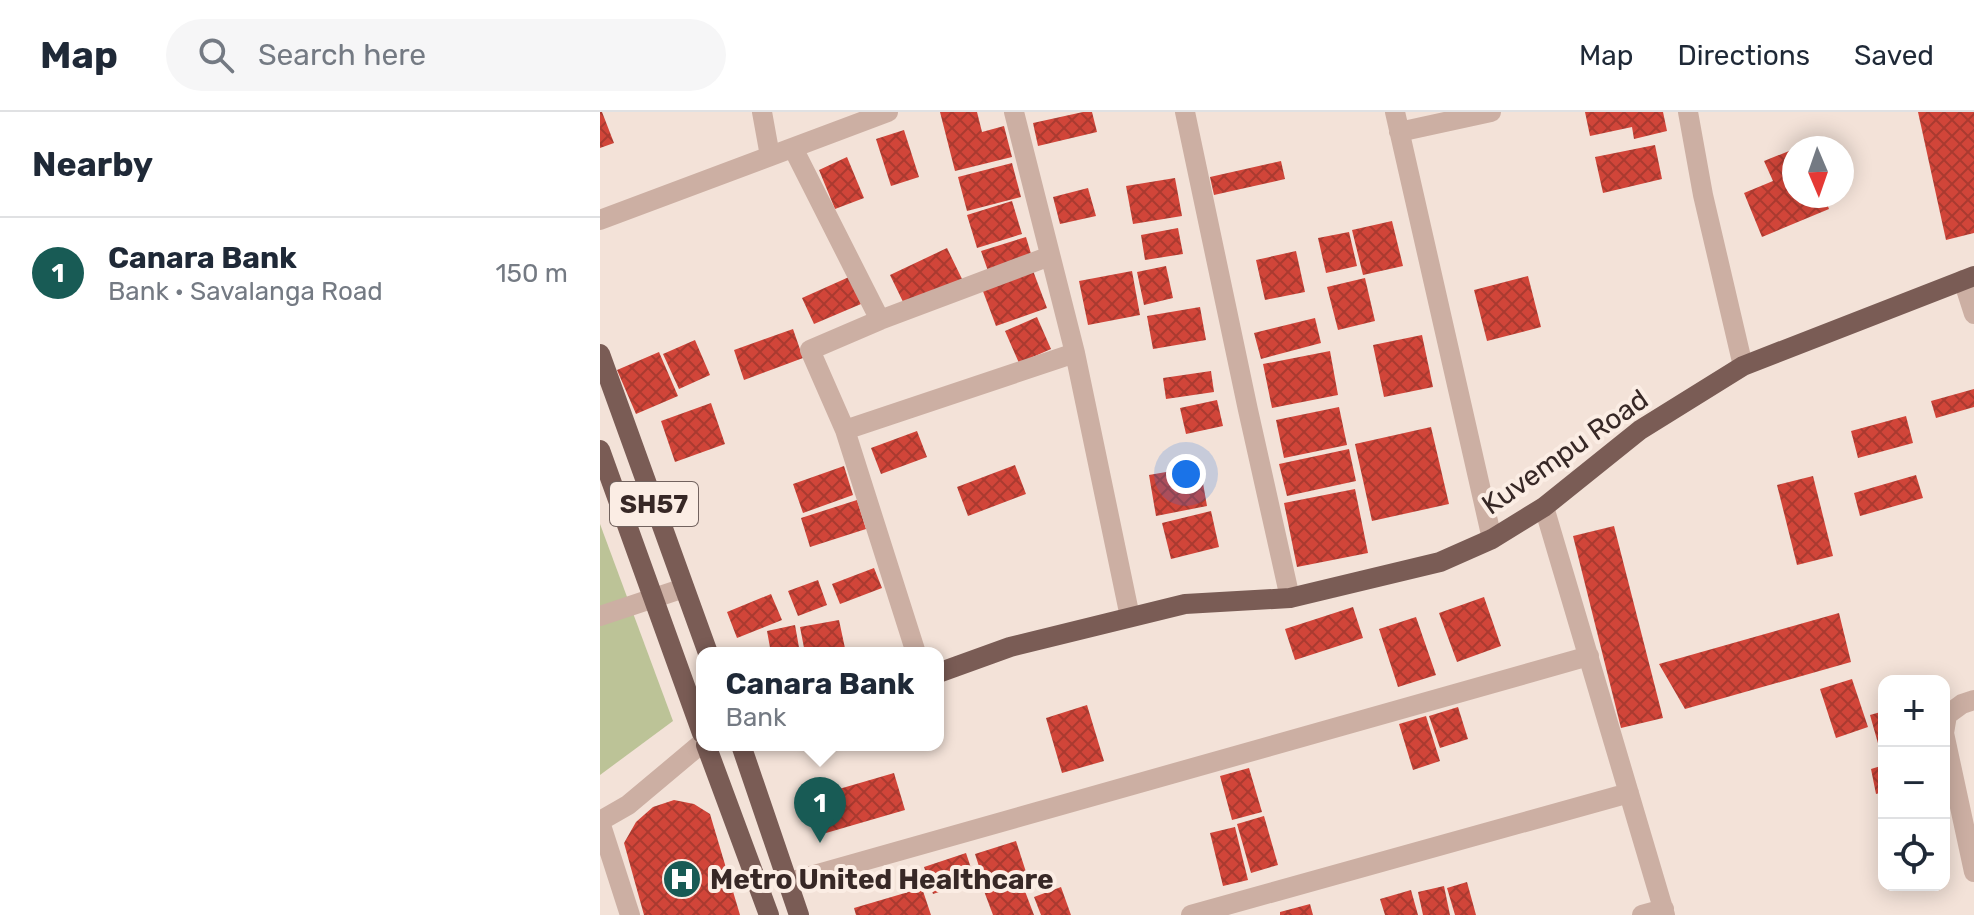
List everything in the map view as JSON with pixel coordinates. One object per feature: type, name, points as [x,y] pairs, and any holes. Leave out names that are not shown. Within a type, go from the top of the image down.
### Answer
[{"type":"main road","name":"Kuvempu Road","points":[[944,671],[1010,647],[1185,604],[1290,598],[1440,562],[1492,539],[1544,507],[1640,430],[1743,366],[1969,278]]},
{"type":"main road","name":"SH57","points":[[600,354],[706,647]]},
{"type":"main road","name":"SH57","points":[[600,450],[696,716]]},
{"type":"main road","points":[[707,751],[769,915]]},
{"type":"main road","points":[[743,751],[799,915]]},
{"type":"street","points":[[762,112],[770,156]]},
{"type":"street","points":[[600,220],[888,112]]},
{"type":"street","points":[[1014,112],[1075,353],[1130,617]]},
{"type":"street","points":[[1185,112],[1290,598]]},
{"type":"street","points":[[1491,112],[1397,122],[1492,539]]},
{"type":"street","points":[[1688,112],[1703,195],[1743,366]]},
{"type":"street","points":[[793,148],[880,320]]},
{"type":"street","points":[[914,647],[845,430],[810,350],[880,320],[1050,256]]},
{"type":"street","points":[[1969,278],[1974,314]]},
{"type":"street","points":[[845,430],[1075,353]]},
{"type":"street","points":[[1544,507],[1664,912],[1642,915]]},
{"type":"street","points":[[600,616],[684,588]]},
{"type":"street","points":[[789,882],[1589,656]]},
{"type":"street","points":[[1974,700],[1947,715],[1944,733],[1974,872]]},
{"type":"street","points":[[630,915],[600,821],[628,805],[696,750]]},
{"type":"street","points":[[1191,915],[1629,793]]},
{"type":"green space","points":[[600,524],[673,721],[600,775]]},
{"type":"building","points":[[600,112],[614,143],[600,148]]},
{"type":"building","points":[[940,112],[977,112],[982,132],[1004,126],[1012,157],[955,171]]},
{"type":"building","points":[[1092,112],[1097,132],[1038,146],[1033,123]]},
{"type":"building","points":[[1585,112],[1663,112],[1667,131],[1634,139],[1632,127],[1590,136]]},
{"type":"building","points":[[1918,112],[1974,112],[1974,233],[1946,240]]},
{"type":"building","points":[[904,130],[919,177],[891,186],[876,139]]},
{"type":"building","points":[[1655,145],[1662,179],[1603,193],[1595,157]]},
{"type":"building","points":[[1782,154],[1782,208],[1829,209],[1762,237],[1744,193],[1773,181],[1764,161]]},
{"type":"building","points":[[847,157],[864,198],[835,209],[819,170]]},
{"type":"building","points":[[1281,161],[1285,179],[1214,195],[1210,177]]},
{"type":"building","points":[[1012,163],[1021,197],[967,211],[958,177]]},
{"type":"building","points":[[1175,178],[1182,216],[1133,224],[1126,186]]},
{"type":"building","points":[[1088,188],[1096,216],[1060,224],[1053,197]]},
{"type":"building","points":[[1012,201],[1022,234],[977,248],[967,215]]},
{"type":"building","points":[[1392,221],[1403,266],[1363,275],[1352,230]]},
{"type":"building","points":[[1178,228],[1183,254],[1145,260],[1141,235]]},
{"type":"building","points":[[1349,232],[1357,266],[1326,273],[1318,238]]},
{"type":"building","points":[[1026,237],[1032,257],[988,271],[981,251]]},
{"type":"building","points":[[947,248],[963,281],[906,308],[890,275]]},
{"type":"building","points":[[1296,251],[1305,292],[1265,300],[1256,260]]},
{"type":"building","points":[[1166,266],[1173,298],[1144,305],[1137,272]]},
{"type":"building","points":[[1032,268],[1047,308],[996,326],[981,286]]},
{"type":"building","points":[[1132,271],[1140,315],[1088,325],[1079,281]]},
{"type":"building","points":[[1528,276],[1541,327],[1487,341],[1474,290]]},
{"type":"building","points":[[849,277],[861,304],[814,324],[802,298]]},
{"type":"building","points":[[1365,278],[1375,321],[1338,330],[1327,287]]},
{"type":"building","points":[[1200,307],[1206,340],[1153,349],[1147,316]]},
{"type":"building","points":[[1037,317],[1051,349],[1019,363],[1005,331]]},
{"type":"building","points":[[1315,318],[1321,343],[1261,359],[1254,333]]},
{"type":"building","points":[[793,329],[803,358],[744,380],[734,350]]},
{"type":"building","points":[[1422,335],[1433,387],[1384,397],[1373,345]]},
{"type":"building","points":[[695,340],[710,375],[679,389],[663,354]]},
{"type":"building","points":[[1330,351],[1338,395],[1272,408],[1263,364]]},
{"type":"building","points":[[659,352],[678,396],[636,414],[617,370]]},
{"type":"building","points":[[1211,371],[1214,392],[1166,399],[1163,378]]},
{"type":"building","points":[[1974,389],[1974,407],[1936,418],[1931,401]]},
{"type":"building","points":[[1217,400],[1223,426],[1186,434],[1180,408]]},
{"type":"building","points":[[711,403],[725,444],[675,462],[661,421]]},
{"type":"building","points":[[1339,407],[1347,445],[1284,458],[1276,420]]},
{"type":"building","points":[[1906,416],[1913,443],[1858,458],[1851,431]]},
{"type":"building","points":[[1431,427],[1449,504],[1372,521],[1355,444]]},
{"type":"building","points":[[917,431],[927,457],[881,474],[871,448]]},
{"type":"building","points":[[1349,449],[1356,481],[1287,496],[1279,464]]},
{"type":"building","points":[[1015,465],[1026,494],[968,516],[957,487]]},
{"type":"building","points":[[844,466],[853,495],[803,513],[793,484]]},
{"type":"building","points":[[1200,466],[1207,506],[1156,516],[1149,475]]},
{"type":"building","points":[[1916,475],[1923,498],[1860,516],[1854,493]]},
{"type":"building","points":[[1813,476],[1833,556],[1797,565],[1777,485]]},
{"type":"building","points":[[1355,489],[1368,553],[1297,567],[1284,503]]},
{"type":"building","points":[[857,500],[866,529],[810,547],[801,518]]},
{"type":"building","points":[[1211,511],[1219,547],[1171,559],[1162,523]]},
{"type":"building","points":[[1614,526],[1663,718],[1621,728],[1573,536]]},
{"type":"building","points":[[874,568],[882,588],[840,604],[832,584]]},
{"type":"building","points":[[818,580],[827,605],[798,616],[788,591]]},
{"type":"building","points":[[771,594],[782,620],[737,638],[727,612]]},
{"type":"building","points":[[1484,597],[1501,646],[1457,662],[1439,613]]},
{"type":"building","points":[[1353,607],[1363,638],[1295,660],[1285,629]]},
{"type":"building","points":[[1839,613],[1851,662],[1685,709],[1659,664]]},
{"type":"building","points":[[1416,617],[1436,675],[1398,687],[1379,629]]},
{"type":"building","points":[[839,620],[845,647],[804,647],[800,627]]},
{"type":"building","points":[[795,625],[799,647],[770,647],[767,631]]},
{"type":"building","points":[[1852,679],[1868,727],[1836,738],[1820,689]]},
{"type":"building","points":[[1087,705],[1104,761],[1062,773],[1046,718]]},
{"type":"building","points":[[1458,707],[1468,739],[1440,748],[1429,716]]},
{"type":"building","points":[[1878,713],[1878,743],[1870,715]]},
{"type":"building","points":[[1426,716],[1440,761],[1413,770],[1399,724]]},
{"type":"building","points":[[1878,767],[1876,794],[1871,769]]},
{"type":"building","points":[[1249,768],[1262,812],[1232,820],[1220,776]]},
{"type":"building","points":[[894,773],[905,810],[826,833],[815,796]]},
{"type":"building","name":"Metro United Healthcare","points":[[674,800],[694,804],[710,814],[740,915],[644,915],[624,843],[636,822],[653,807]]},
{"type":"building","points":[[1264,816],[1278,865],[1251,873],[1237,824]]},
{"type":"building","points":[[1235,827],[1248,880],[1223,886],[1210,833]]},
{"type":"building","points":[[1016,841],[1026,872],[985,885],[975,854]]},
{"type":"building","points":[[966,853],[975,880],[933,894],[924,867]]},
{"type":"building","points":[[1020,878],[1034,915],[993,915],[984,891]]},
{"type":"building","points":[[1467,882],[1476,915],[1455,915],[1447,888]]},
{"type":"building","points":[[1444,886],[1450,915],[1423,915],[1418,892]]},
{"type":"building","points":[[1061,887],[1071,915],[1041,915],[1034,897]]},
{"type":"building","points":[[922,888],[931,915],[856,915],[854,908]]},
{"type":"building","points":[[1411,890],[1418,915],[1385,915],[1380,899]]},
{"type":"building","points":[[1310,904],[1313,915],[1280,915],[1280,912]]},
{"type":"place","name":"Canara Bank","points":[[820,843]]},
{"type":"place","name":"Metro United Healthcare","points":[[682,879]]}]
